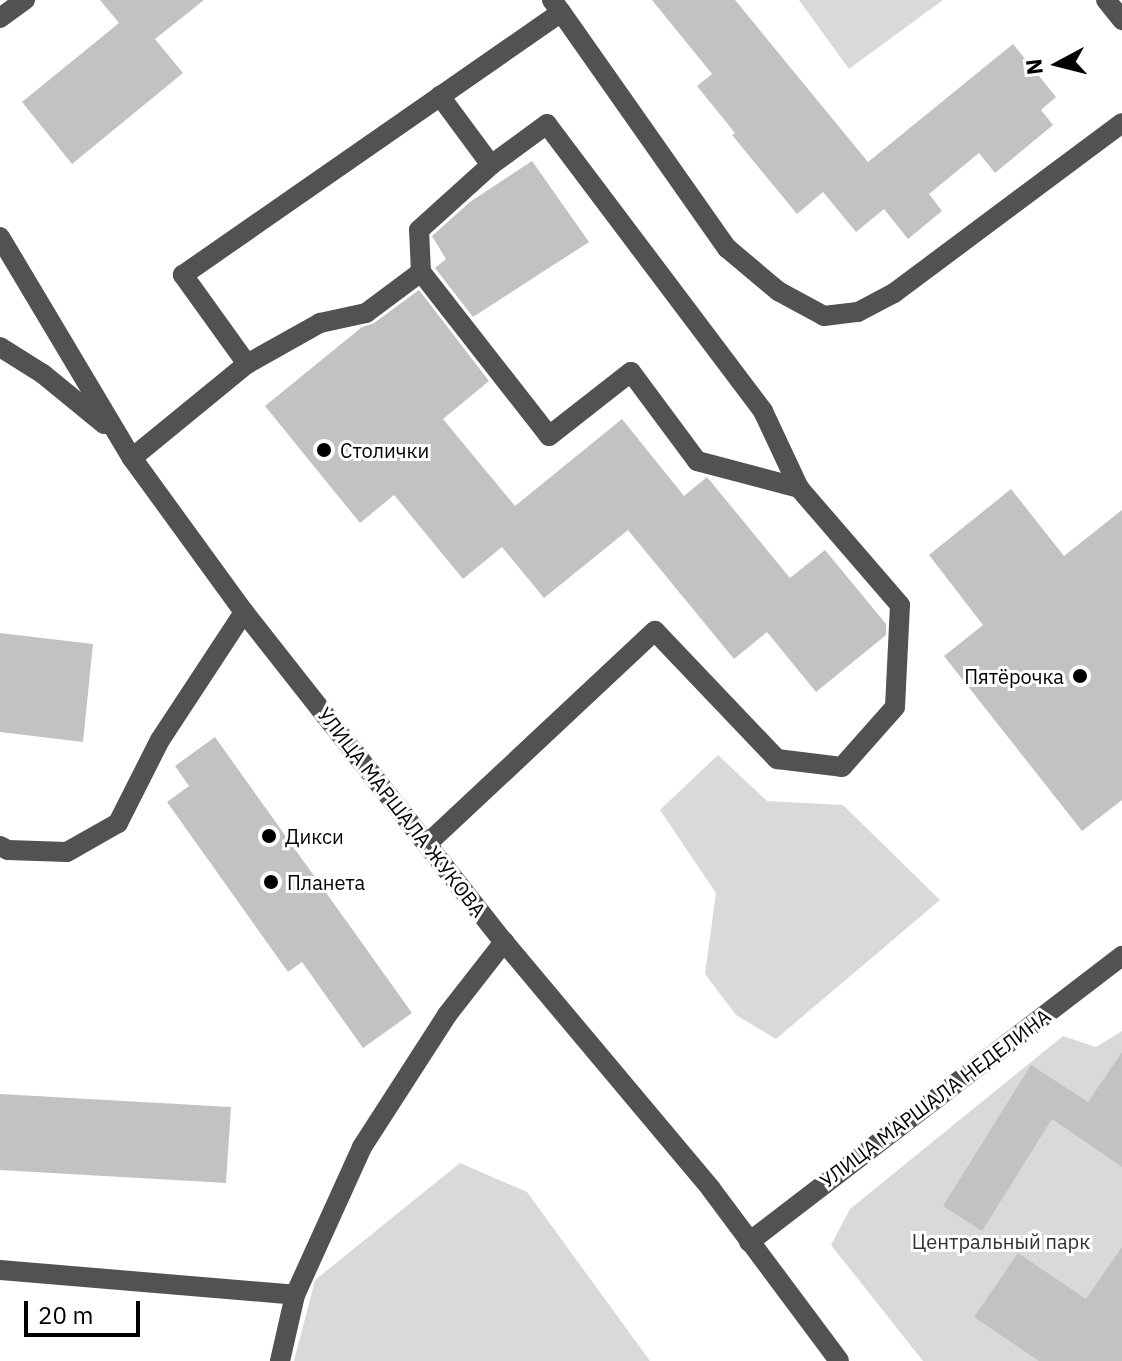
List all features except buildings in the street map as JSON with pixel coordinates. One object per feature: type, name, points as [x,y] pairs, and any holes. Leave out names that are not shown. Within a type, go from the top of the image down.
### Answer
[{"type":"street","points":[[0,18],[25,0]]},
{"type":"street","points":[[1106,0],[1122,20]]},
{"type":"street","points":[[247,364],[183,275],[440,96],[556,6],[727,248],[778,291],[824,316],[858,312],[894,293],[1122,123]]},
{"type":"street","points":[[440,96],[491,165]]},
{"type":"street","points":[[427,844],[655,631],[777,759],[842,767],[895,707],[900,605],[799,488],[763,411],[547,124],[491,165],[419,230],[421,272],[549,436],[631,372],[697,461],[799,488]]},
{"type":"street","name":"УЛИЦА МАРШАЛА ЖУКОВА","points":[[0,237],[116,434],[244,612],[504,942],[711,1189],[839,1361]]},
{"type":"street","points":[[132,458],[247,364],[320,323],[366,313],[421,272]]},
{"type":"street","points":[[0,347],[43,374],[116,434]]},
{"type":"street","points":[[0,846],[8,850],[67,852],[118,823],[160,740],[244,612]]},
{"type":"street","points":[[280,1361],[295,1295],[362,1147],[447,1015],[504,942]]},
{"type":"street","name":"УЛИЦА МАРШАЛА НЕДЕЛИНА","points":[[749,1242],[1122,956]]},
{"type":"street","points":[[0,1270],[295,1295]]},
{"type":"green space","points":[[799,0],[943,0],[849,69]]},
{"type":"green space","points":[[718,755],[767,801],[843,805],[940,900],[776,1039],[736,1015],[705,974],[716,893],[660,810]]},
{"type":"green space","name":"Центральный парк","points":[[1122,1031],[1122,1361],[923,1361],[831,1245],[850,1209],[1063,1036],[1096,1047]]},
{"type":"green space","points":[[460,1163],[527,1192],[650,1361],[294,1361],[315,1280]]},
{"type":"place","name":"Столички","points":[[324,450]]},
{"type":"place","name":"Пятёрочка","points":[[1080,676]]},
{"type":"place","name":"Дикси","points":[[269,836]]},
{"type":"place","name":"Планета","points":[[271,882]]}]
